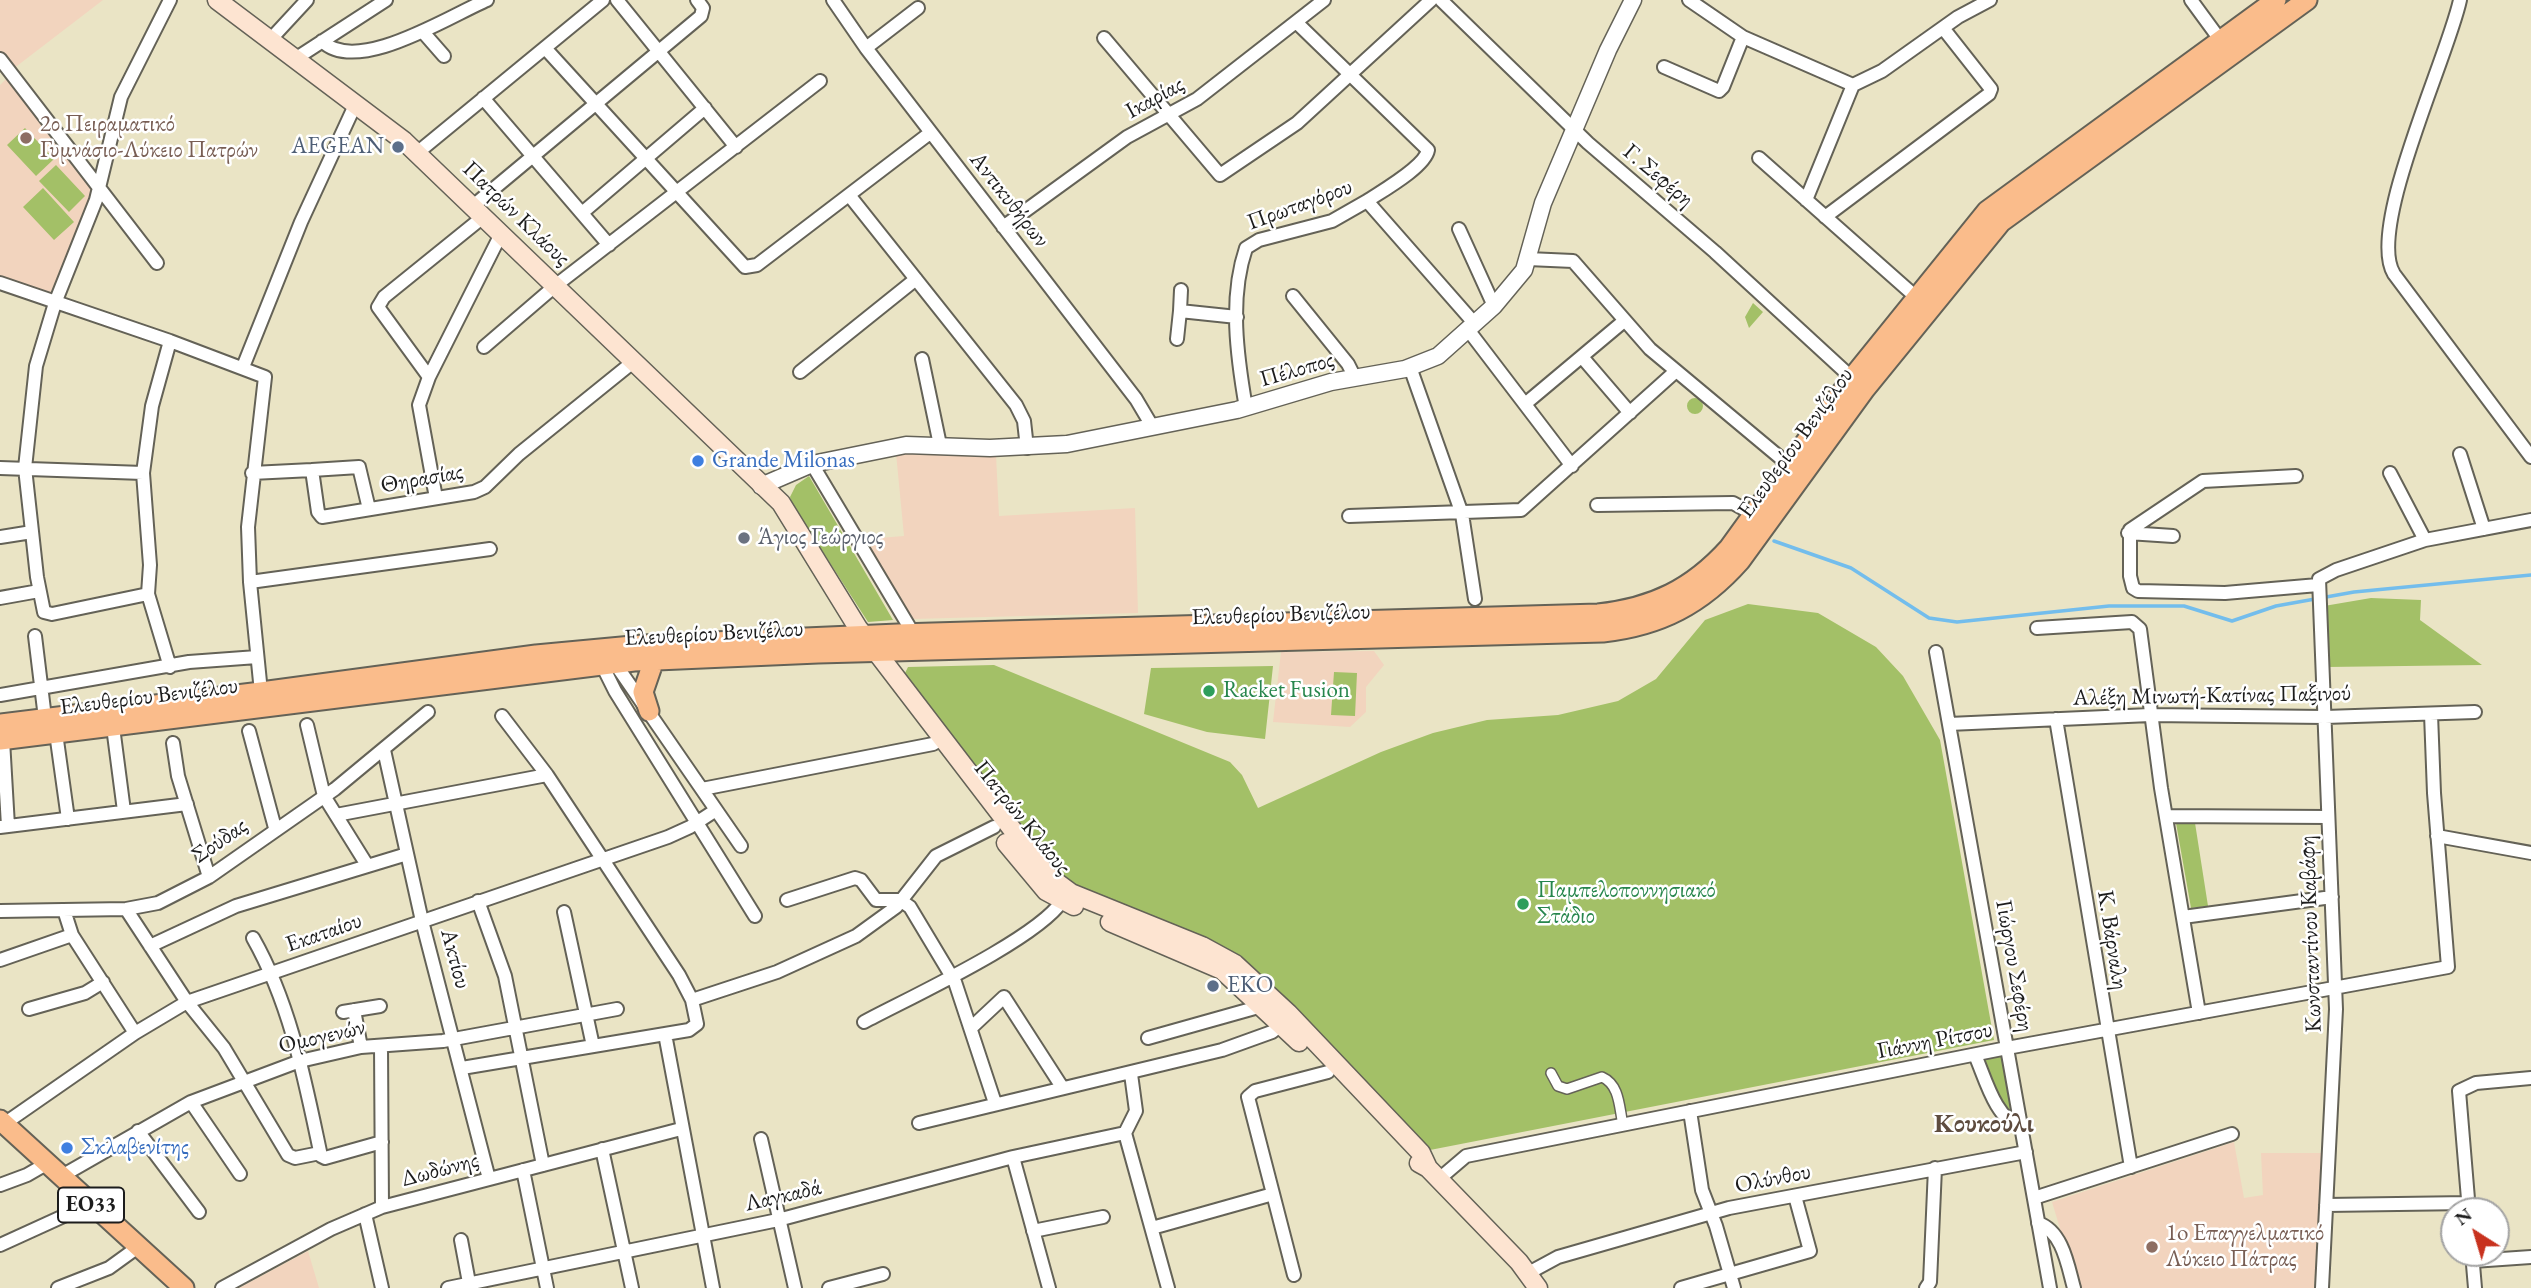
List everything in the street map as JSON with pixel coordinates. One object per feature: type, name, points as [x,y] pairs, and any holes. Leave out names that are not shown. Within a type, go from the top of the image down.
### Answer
[{"type":"main road","name":"Πατρών Κλάους","points":[[217,0],[356,103],[417,153],[787,510],[864,644],[938,741],[1035,861],[1055,881],[1086,900],[1222,956],[1239,967],[1328,1072],[1413,1160],[1434,1173]]},
{"type":"main road","name":"Ελευθερίου Βενιζέλου","points":[[50,726],[113,727],[605,659],[654,660],[864,644],[913,634],[1626,611],[1681,592],[1707,572],[1753,514],[1852,378],[1978,220],[1996,203],[2276,0]]},
{"type":"main road","name":"Ελευθερίου Βενιζέλου","points":[[1,735],[261,692],[605,659],[864,644],[1603,632],[1634,628],[1663,620],[1692,605],[1721,583],[1741,561],[1865,389],[2001,222],[2307,0]]},
{"type":"main road","points":[[649,711],[643,698],[643,685],[654,660]]},
{"type":"main road","name":"Πατρών Κλάους","points":[[938,741],[994,827],[1038,883],[1062,901],[1214,965],[1262,1006],[1285,1020],[1422,1153],[1434,1173],[1530,1273],[1552,1288]]},
{"type":"main road","name":"ΕΟ33","points":[[2,1122],[184,1288]]},
{"type":"street","points":[[148,594],[52,614],[44,612],[24,468],[36,366],[55,303],[100,188],[121,97],[170,0]]},
{"type":"street","points":[[270,40],[307,0]]},
{"type":"street","points":[[295,58],[386,0]]},
{"type":"street","points":[[322,41],[334,49],[366,50],[388,46],[487,0]]},
{"type":"street","points":[[417,153],[603,0]]},
{"type":"street","points":[[617,0],[736,147]]},
{"type":"street","name":"Αντικυθήρων","points":[[833,0],[930,133],[1136,399],[1152,426]]},
{"type":"street","name":"Ικαρίας","points":[[1003,227],[1127,137],[1197,99],[1324,0]]},
{"type":"street","points":[[1104,38],[1215,172],[1222,174],[1297,123],[1352,76],[1431,0]]},
{"type":"street","name":"Γ. Σεφέρη","points":[[1441,0],[1574,130],[1715,252],[1852,378]]},
{"type":"street","name":"Πέλοπος","points":[[761,486],[812,464],[906,444],[1027,448],[1066,444],[1246,408],[1355,378],[1410,367],[1438,356],[1472,328],[1520,278],[1528,259],[1539,213],[1633,0]]},
{"type":"street","points":[[1689,0],[1743,37],[1853,85]]},
{"type":"street","points":[[1806,200],[1853,85],[1897,62],[1942,29],[1990,0]]},
{"type":"street","points":[[2191,0],[2221,41]]},
{"type":"street","points":[[2460,0],[2400,172],[2387,259],[2394,274],[2531,457]]},
{"type":"street","points":[[429,377],[377,307],[533,155],[701,16],[700,4]]},
{"type":"street","points":[[866,48],[918,8]]},
{"type":"street","points":[[1297,23],[1415,133],[1429,151],[1416,167],[1367,201]]},
{"type":"street","points":[[1825,217],[1989,94],[1991,89],[1942,29]]},
{"type":"street","points":[[423,32],[444,56]]},
{"type":"street","points":[[1664,68],[1719,91],[1743,37]]},
{"type":"street","points":[[545,48],[745,267],[757,265],[930,133]]},
{"type":"street","points":[[2,66],[157,263]]},
{"type":"street","points":[[484,346],[555,286],[820,80]]},
{"type":"street","points":[[483,98],[609,245]]},
{"type":"street","points":[[243,368],[301,222],[356,103]]},
{"type":"street","points":[[582,213],[705,108]]},
{"type":"street","points":[[1759,158],[1916,297]]},
{"type":"street","points":[[849,195],[1016,405],[1024,421],[1027,448]]},
{"type":"street","name":"Πρωταγόρου","points":[[1246,408],[1238,360],[1237,317],[1245,251],[1250,244],[1332,221],[1367,201],[1472,328],[1572,466]]},
{"type":"street","points":[[1459,229],[1494,306]]},
{"type":"street","points":[[436,498],[418,410],[429,377],[501,234]]},
{"type":"street","points":[[1528,259],[1571,259],[1624,321],[1676,371],[1789,465]]},
{"type":"street","points":[[800,372],[916,279]]},
{"type":"street","points":[[0,284],[170,341],[265,377],[252,473],[248,527],[250,582],[261,692]]},
{"type":"street","points":[[1177,339],[1181,290]]},
{"type":"street","points":[[1293,296],[1348,364],[1355,378]]},
{"type":"street","points":[[1180,311],[1237,317]]},
{"type":"street","points":[[1525,404],[1624,321]]},
{"type":"street","points":[[170,341],[152,406],[143,473],[150,565],[148,594],[170,667]]},
{"type":"street","points":[[1582,357],[1630,413]]},
{"type":"street","points":[[922,359],[940,445]]},
{"type":"street","name":"Θηρασίας","points":[[312,471],[319,515],[474,492],[485,486],[519,454],[633,362]]},
{"type":"street","points":[[1410,367],[1462,514],[1475,599]]},
{"type":"street","points":[[1349,516],[1518,512],[1676,371]]},
{"type":"street","points":[[2460,454],[2484,529]]},
{"type":"street","points":[[812,464],[913,634]]},
{"type":"street","points":[[252,473],[359,467],[369,509]]},
{"type":"street","points":[[0,468],[143,473]]},
{"type":"street","points":[[2390,473],[2425,540]]},
{"type":"street","points":[[2296,476],[2203,481],[2135,524],[2128,533],[2132,586],[2138,591],[2225,593],[2318,584],[2336,570],[2425,540],[2531,520]]},
{"type":"street","points":[[1597,505],[1733,503],[1753,514]]},
{"type":"street","points":[[0,537],[32,532]]},
{"type":"street","points":[[2128,533],[2173,536]]},
{"type":"street","points":[[250,582],[490,549]]},
{"type":"street","name":"Κωνσταντίνου Καβάφη","points":[[2318,584],[2336,1024],[2322,1288]]},
{"type":"street","points":[[0,598],[39,591]]},
{"type":"street","points":[[2037,628],[2137,624],[2199,1013]]},
{"type":"street","points":[[35,636],[41,688],[68,819]]},
{"type":"street","name":"Γιώργου Σεφέρη","points":[[1936,652],[2050,1288]]},
{"type":"street","points":[[0,695],[189,662],[257,657]]},
{"type":"street","points":[[605,659],[649,711],[741,846]]},
{"type":"street","points":[[605,659],[697,823],[755,916]]},
{"type":"street","name":"Σούδας","points":[[0,911],[126,909],[158,903],[209,877],[324,796],[428,712]]},
{"type":"street","name":"Αλέξη Μινωτή-Κατίνας Παξινού","points":[[1949,724],[2151,715],[2325,717],[2475,712]]},
{"type":"street","points":[[2431,714],[2437,836],[2531,853]]},
{"type":"street","points":[[462,1068],[689,1030],[697,1024],[692,1000],[679,975],[547,775],[502,716]]},
{"type":"street","name":"Κ. Βάρναλη","points":[[2056,719],[2131,1167]]},
{"type":"street","points":[[307,725],[324,796],[367,865]]},
{"type":"street","points":[[113,727],[124,811]]},
{"type":"street","points":[[249,731],[275,828]]},
{"type":"street","points":[[1,735],[4,826],[187,804]]},
{"type":"street","points":[[702,789],[938,741]]},
{"type":"street","points":[[173,743],[187,804],[209,877]]},
{"type":"street","name":"Ακτίου","points":[[384,750],[422,921],[489,1179]]},
{"type":"street","points":[[336,815],[547,775]]},
{"type":"street","name":"Εκαταίου","points":[[2,1122],[135,1033],[187,1002],[682,831],[716,810]]},
{"type":"street","points":[[2166,816],[2328,817]]},
{"type":"street","points":[[692,1000],[777,972],[838,946],[876,925],[902,901],[936,856],[994,827]]},
{"type":"street","name":"Γιάννη Ρίτσου","points":[[1434,1173],[1466,1156],[2007,1048],[2448,967],[2437,836]]},
{"type":"street","points":[[150,946],[236,906],[407,854]]},
{"type":"street","points":[[787,900],[855,878],[877,900],[902,901],[916,915],[952,976],[972,1027],[995,1103]]},
{"type":"street","points":[[2183,917],[2332,897]]},
{"type":"street","points":[[478,901],[505,976],[543,1165]]},
{"type":"street","points":[[864,1022],[952,976],[1048,918],[1062,901]]},
{"type":"street","points":[[126,909],[187,1002],[224,1048],[288,1155],[295,1158],[323,1156],[382,1142]]},
{"type":"street","points":[[64,910],[72,935],[135,1033]]},
{"type":"street","points":[[564,912],[593,1046]]},
{"type":"street","points":[[0,960],[72,935]]},
{"type":"street","points":[[253,938],[272,973],[300,1061],[323,1156]]},
{"type":"street","points":[[29,1009],[85,993],[103,982]]},
{"type":"street","points":[[972,1027],[1004,998],[1062,1087]]},
{"type":"street","points":[[361,1047],[349,1011],[380,1006]]},
{"type":"street","points":[[1148,1038],[1262,1006]]},
{"type":"street","name":"Ομογενών","points":[[0,1185],[27,1175],[53,1170],[138,1131],[191,1102],[243,1080],[300,1061],[361,1047],[454,1038],[617,1009]]},
{"type":"street","points":[[919,1124],[995,1103],[1131,1074],[1222,1050],[1285,1020]]},
{"type":"street","points":[[666,1034],[681,1129],[713,1288]]},
{"type":"street","points":[[381,1045],[382,1207]]},
{"type":"street","points":[[1975,1055],[2000,1110],[2011,1122],[2021,1127]]},
{"type":"street","points":[[1294,1275],[1248,1097],[1255,1091],[1328,1072]]},
{"type":"street","points":[[1551,1073],[1558,1086],[1567,1089],[1602,1077],[1608,1080],[1617,1095],[1623,1125]]},
{"type":"street","points":[[1131,1074],[1136,1111],[1125,1133],[1168,1288]]},
{"type":"street","points":[[2468,1197],[2459,1091],[2476,1083],[2531,1078]]},
{"type":"street","points":[[191,1102],[240,1174]]},
{"type":"street","points":[[1690,1111],[1702,1190],[1734,1288]]},
{"type":"street","name":"Δωδώνης","points":[[222,1288],[382,1207],[681,1129]]},
{"type":"street","points":[[138,1131],[199,1212]]},
{"type":"street","name":"Λαγκαδά","points":[[448,1288],[469,1286],[778,1220],[1013,1157],[1125,1133]]},
{"type":"street","points":[[2034,1198],[2232,1134]]},
{"type":"street","points":[[761,1139],[795,1288]]},
{"type":"street","points":[[602,1149],[632,1288]]},
{"type":"street","name":"Ολύνθου","points":[[1530,1273],[1559,1257],[1711,1214],[2026,1152]]},
{"type":"street","points":[[1013,1157],[1049,1288]]},
{"type":"street","points":[[1928,1285],[1935,1168]]},
{"type":"street","points":[[523,1170],[547,1288]]},
{"type":"street","points":[[1152,1228],[1273,1194]]},
{"type":"street","points":[[1681,1288],[1810,1251],[1795,1196]]},
{"type":"street","points":[[0,1245],[90,1204]]},
{"type":"street","points":[[2326,1205],[2440,1207]]},
{"type":"street","points":[[365,1214],[382,1288]]},
{"type":"street","points":[[1033,1231],[1103,1217]]},
{"type":"street","points":[[2038,1223],[2049,1229],[2061,1246],[2074,1288]]},
{"type":"street","points":[[461,1240],[469,1286]]},
{"type":"street","points":[[58,1288],[110,1268],[138,1247]]},
{"type":"street","points":[[2510,1257],[2531,1257]]},
{"type":"street","points":[[2474,1267],[2475,1288]]},
{"type":"street","points":[[830,1288],[883,1274]]},
{"type":"shaded area","points":[[0,0],[103,0],[13,69],[0,51]]},
{"type":"shaded area","name":"2ο Πειραματικό Γυμνάσιο-Λύκειο Πατρών","points":[[6,79],[93,190],[50,294],[0,276],[0,85]]},
{"type":"shaded area","points":[[896,453],[996,455],[999,516],[1135,508],[1138,613],[912,619],[868,543],[879,538],[904,536]]},
{"type":"shaded area","points":[[1374,651],[1384,665],[1366,687],[1366,712],[1350,727],[1273,722],[1281,652]]},
{"type":"shaded area","name":"1o Επαγγελματικό Λύκειο Πάτρας","points":[[2234,1142],[2244,1198],[2263,1195],[2261,1153],[2322,1153],[2314,1288],[2078,1288],[2052,1202]]},
{"type":"shaded area","points":[[308,1251],[319,1288],[239,1288]]},
{"type":"green space","points":[[25,128],[54,159],[36,176],[7,145]]},
{"type":"green space","points":[[56,165],[85,196],[69,212],[39,181]]},
{"type":"green space","points":[[43,188],[74,222],[54,240],[23,207]]},
{"type":"green space","points":[[1753,303],[1763,312],[1749,328],[1745,317]]},
{"type":"green space","points":[[1695,398],[1701,400],[1701,412],[1695,414],[1689,412],[1687,406],[1689,400]]},
{"type":"green space","points":[[809,476],[893,620],[868,622],[792,504],[790,497],[796,485]]},
{"type":"green space","points":[[2371,598],[2421,600],[2420,620],[2482,665],[2327,667],[2324,606]]},
{"type":"green space","points":[[1748,604],[1818,613],[1876,647],[1903,676],[1940,740],[1994,1040],[1430,1150],[1247,962],[1206,940],[1079,887],[1052,868],[905,673],[908,667],[994,665],[1230,762],[1242,775],[1258,808],[1381,752],[1433,733],[1487,720],[1558,715],[1618,701],[1656,679],[1705,620]]},
{"type":"green space","name":"Racket Fusion","points":[[1273,666],[1265,739],[1207,732],[1144,714],[1151,668]]},
{"type":"green space","points":[[1334,672],[1357,673],[1355,716],[1331,715]]},
{"type":"green space","points":[[2176,823],[2195,823],[2208,906],[2191,908]]},
{"type":"green space","points":[[2007,1048],[2021,1127],[2011,1122],[1975,1055]]},
{"type":"waterway","points":[[1774,541],[1851,568],[1929,618],[1957,622],[2109,606],[2184,606],[2232,621],[2276,606],[2354,592],[2531,575]]},
{"type":"place","name":"2ο Πειραματικό Γυμνάσιο-Λύκειο Πατρών","points":[[26,138]]},
{"type":"place","name":"AEGEAN","points":[[398,147]]},
{"type":"place","name":"Grande Milonas","points":[[698,461]]},
{"type":"place","name":"Άγιος Γεώργιος","points":[[744,538]]},
{"type":"place","name":"Racket Fusion","points":[[1209,691]]},
{"type":"place","name":"Παμπελοποννησιακό Στάδιο","points":[[1523,904]]},
{"type":"place","name":"EKO","points":[[1213,986]]},
{"type":"place","name":"Σκλαβενίτης","points":[[67,1148]]},
{"type":"place","name":"1o Επαγγελματικό Λύκειο Πάτρας","points":[[2152,1247]]},
{"type":"district","name":"Κουκούλι","points":[[1984,1125]]}]
